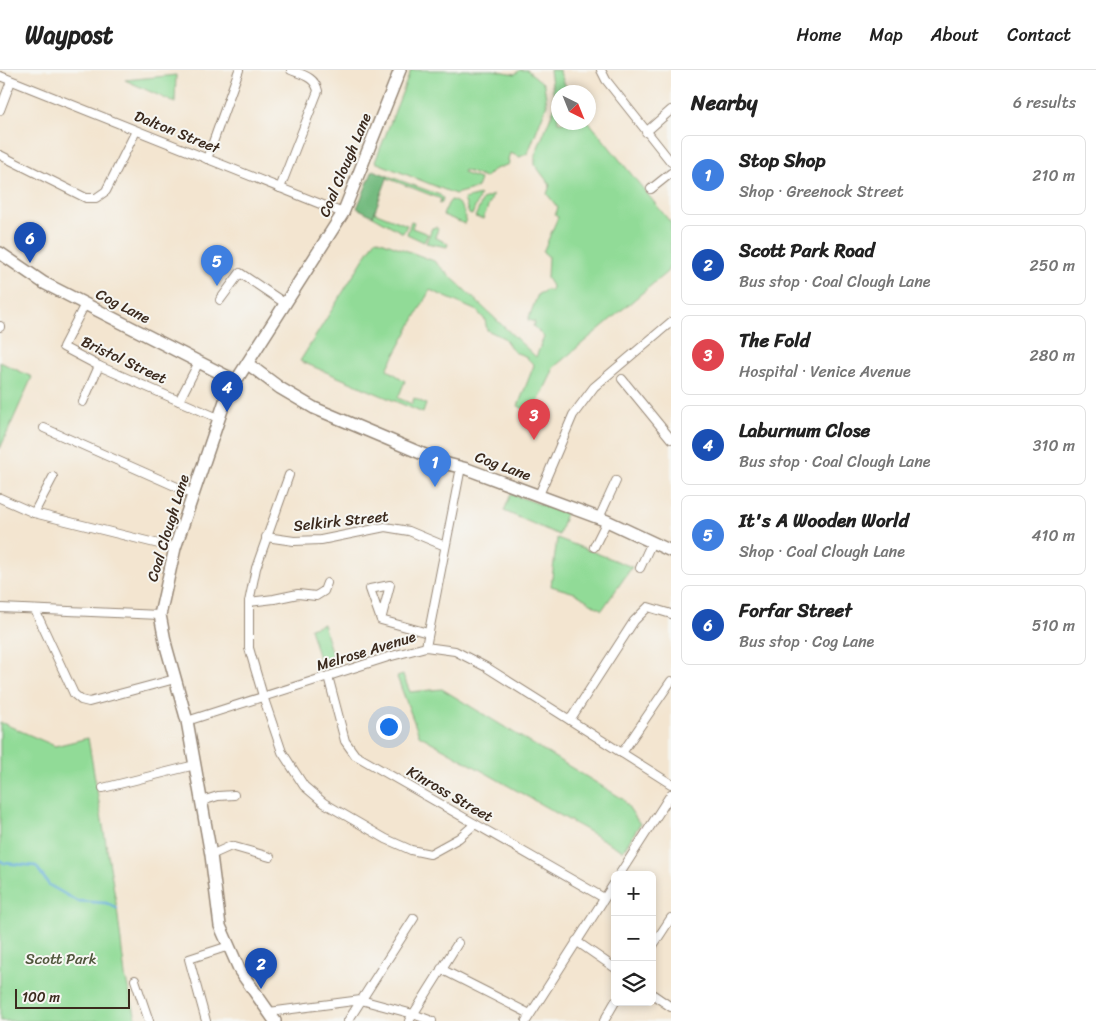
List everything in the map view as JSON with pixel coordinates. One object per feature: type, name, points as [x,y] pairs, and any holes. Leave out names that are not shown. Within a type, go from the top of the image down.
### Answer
[{"type":"street","points":[[207,159],[240,70]]},
{"type":"street","points":[[280,188],[318,91],[316,84],[311,78],[291,70]]},
{"type":"street","name":"Coal Clough Lane","points":[[272,1017],[240,971],[220,926],[211,855],[187,721],[166,646],[160,615],[175,548],[227,395],[343,213],[400,70]]},
{"type":"street","points":[[601,70],[606,80],[671,162]]},
{"type":"street","name":"Dalton Street","points":[[0,76],[343,213]]},
{"type":"street","points":[[0,110],[11,81]]},
{"type":"street","points":[[646,132],[671,110]]},
{"type":"street","points":[[0,155],[86,198],[96,198],[106,191],[136,131]]},
{"type":"street","points":[[651,189],[671,173]]},
{"type":"street","name":"Cog Lane","points":[[0,253],[44,283],[236,380]]},
{"type":"street","points":[[220,300],[240,273],[286,304]]},
{"type":"street","name":"Bristol Street","points":[[85,304],[63,346],[99,366],[218,418]]},
{"type":"street","points":[[539,495],[572,416],[594,387],[671,322]]},
{"type":"street","points":[[179,401],[199,362]]},
{"type":"street","name":"Cog Lane","points":[[248,364],[280,388],[314,408],[412,450],[603,519],[671,551]]},
{"type":"street","points":[[83,402],[99,366]]},
{"type":"street","points":[[622,379],[671,439]]},
{"type":"street","points":[[44,428],[193,494]]},
{"type":"street","points":[[426,647],[461,467]]},
{"type":"street","points":[[289,475],[256,568],[249,602],[249,648],[282,752],[304,786],[324,803],[386,839],[411,850],[430,854],[459,838],[475,824]]},
{"type":"street","points":[[34,513],[53,477]]},
{"type":"street","points":[[594,547],[616,481]]},
{"type":"street","points":[[0,498],[34,513],[175,548]]},
{"type":"street","name":"Selkirk Street","points":[[266,537],[294,541],[321,540],[385,527],[409,532],[446,546]]},
{"type":"street","points":[[640,568],[652,542]]},
{"type":"street","points":[[249,602],[298,594],[316,596],[324,592],[327,583]]},
{"type":"street","points":[[570,720],[634,621],[648,607],[671,614]]},
{"type":"street","points":[[0,608],[160,615]]},
{"type":"street","points":[[35,610],[74,694],[81,700],[90,702],[175,679]]},
{"type":"street","points":[[381,620],[428,633]]},
{"type":"street","name":"Melrose Avenue","points":[[187,721],[388,657],[426,647],[455,651],[486,667],[671,784]]},
{"type":"street","name":"Kinross Street","points":[[328,676],[345,740],[356,755],[604,898]]},
{"type":"street","points":[[622,753],[671,681]]},
{"type":"street","points":[[103,788],[195,765]]},
{"type":"street","points":[[622,871],[671,794]]},
{"type":"street","points":[[202,801],[218,796],[234,795]]},
{"type":"street","points":[[211,855],[231,846],[270,857]]},
{"type":"street","points":[[441,969],[528,1018],[611,888]]},
{"type":"street","points":[[348,1021],[414,918]]},
{"type":"street","points":[[656,941],[671,918]]},
{"type":"street","points":[[576,942],[611,965]]},
{"type":"street","points":[[411,1017],[458,943]]},
{"type":"street","points":[[206,1021],[189,959],[229,946]]},
{"type":"street","points":[[135,980],[149,1021]]},
{"type":"street","points":[[656,997],[671,1007]]},
{"type":"street","points":[[272,1017],[361,1000],[411,1017],[432,1021]]},
{"type":"street","points":[[604,1021],[613,1006]]},
{"type":"green space","points":[[411,70],[494,70],[515,74],[520,70],[527,70],[544,84],[547,104],[528,153],[520,157],[510,153],[509,164],[493,170],[485,178],[464,170],[463,173],[480,179],[477,188],[455,194],[375,162]]},
{"type":"green space","points":[[550,70],[559,70],[565,85],[552,85]]},
{"type":"green space","points":[[176,75],[175,103],[125,80]]},
{"type":"green space","points":[[551,116],[551,130],[595,130],[671,223],[671,263],[667,272],[553,368],[533,413],[518,406],[534,365],[525,356],[514,352],[504,338],[487,330],[485,320],[477,311],[430,290],[387,369],[405,381],[398,398],[412,404],[414,398],[426,404],[423,413],[300,361],[376,239],[434,261],[536,357],[544,337],[533,326],[535,322],[528,320],[538,294],[545,290],[551,291],[552,286],[547,278],[548,256],[543,252],[558,217],[555,215],[558,208],[547,194],[550,185],[535,165],[535,155]]},
{"type":"green space","points":[[373,170],[388,176],[373,216],[357,208]]},
{"type":"green space","points":[[388,176],[440,195],[443,198],[442,203],[439,204],[441,199],[387,178]]},
{"type":"green space","points":[[480,195],[472,215],[469,214],[464,199]]},
{"type":"green space","points":[[493,195],[483,219],[475,217],[483,199]]},
{"type":"green space","points":[[451,200],[458,203],[462,209],[465,216],[465,224],[443,215]]},
{"type":"green space","points":[[374,212],[407,225],[403,233],[373,216]]},
{"type":"green space","points":[[411,221],[414,222],[412,228],[428,234],[424,242],[407,234]]},
{"type":"green space","points":[[436,227],[438,229],[435,237],[448,244],[447,247],[426,243],[432,228]]},
{"type":"green space","points":[[0,362],[32,377],[0,449]]},
{"type":"green space","points":[[511,494],[566,513],[559,535],[504,511]]},
{"type":"green space","points":[[557,538],[632,567],[602,610],[575,593],[551,586]]},
{"type":"green space","points":[[323,624],[335,665],[322,669],[310,628]]},
{"type":"green space","points":[[403,675],[410,692],[442,689],[623,799],[640,824],[623,851],[419,735],[397,677]]},
{"type":"green space","name":"Scott Park","points":[[0,722],[55,746],[88,738],[117,908],[125,976],[137,1021],[0,1021]]},
{"type":"waterway","points":[[0,860],[4,863],[36,866],[49,885],[77,901],[106,903],[117,908]]},
{"type":"place","name":"Forfar Street","points":[[30,263]]},
{"type":"place","name":"It's A Wooden World","points":[[217,286]]},
{"type":"place","name":"Laburnum Close","points":[[227,412]]},
{"type":"place","name":"The Fold","points":[[534,440]]},
{"type":"place","name":"Stop Shop","points":[[435,487]]},
{"type":"place","name":"Scott Park Road","points":[[261,989]]}]
